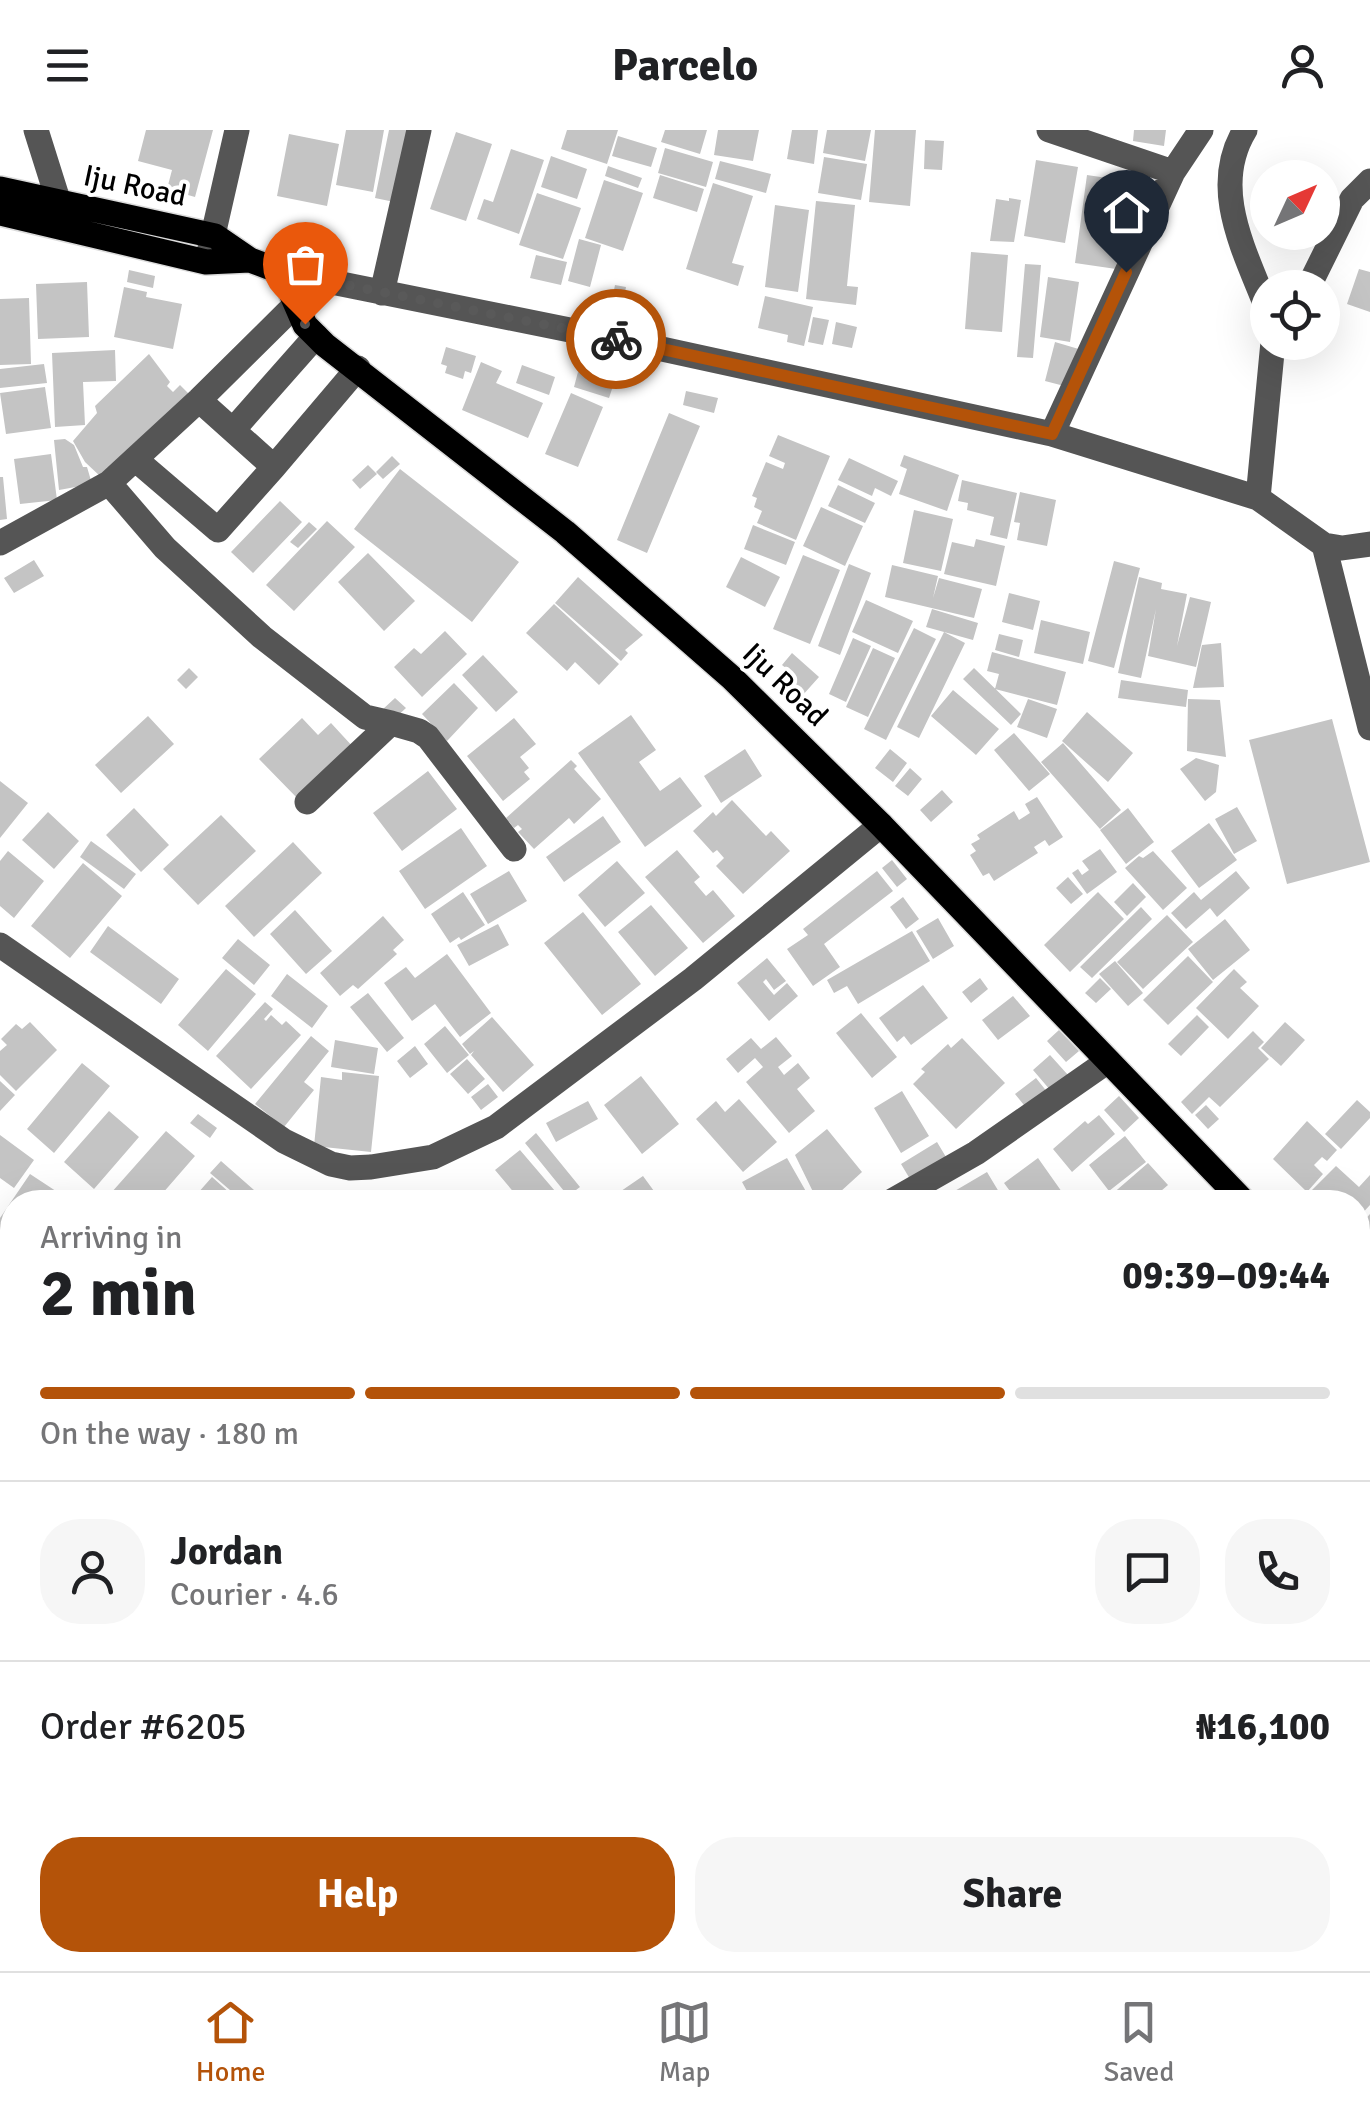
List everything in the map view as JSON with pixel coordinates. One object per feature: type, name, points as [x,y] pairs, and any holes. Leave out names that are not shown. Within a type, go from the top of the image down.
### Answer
[{"type":"main road","name":"Iju Road","points":[[0,188],[215,236],[250,260],[282,272],[294,305],[316,336],[593,556],[732,678],[881,825],[1226,1190]]},
{"type":"main road","name":"Iju Road","points":[[0,213],[206,262],[250,260]]},
{"type":"street","points":[[36,130],[59,203]]},
{"type":"street","points":[[206,262],[237,130]]},
{"type":"street","points":[[382,293],[419,130]]},
{"type":"street","points":[[1049,130],[1172,172]]},
{"type":"street","points":[[1052,434],[1172,172],[1201,130]]},
{"type":"street","points":[[1245,130],[1227,178],[1234,222],[1253,270]]},
{"type":"street","points":[[1317,270],[1352,200],[1370,181]]},
{"type":"street","points":[[282,272],[1052,434],[1258,498],[1324,545],[1342,548],[1370,544]]},
{"type":"street","points":[[0,542],[109,482],[294,305]]},
{"type":"street","points":[[233,430],[316,336]]},
{"type":"street","points":[[1258,498],[1271,360]]},
{"type":"street","points":[[134,459],[218,530],[358,368]]},
{"type":"street","points":[[199,400],[274,466]]},
{"type":"street","points":[[109,482],[164,548],[262,636],[365,718],[419,730],[428,738],[514,849]]},
{"type":"street","points":[[1324,545],[1370,728]]},
{"type":"street","points":[[308,802],[392,722]]},
{"type":"street","points":[[0,945],[284,1141],[331,1164],[371,1167],[434,1157],[496,1127],[693,978],[881,825]]},
{"type":"street","points":[[911,1190],[976,1153],[1108,1061]]},
{"type":"building","points":[[146,130],[213,130],[195,197],[167,189],[172,170],[138,161]]},
{"type":"building","points":[[346,130],[384,130],[373,192],[336,185]]},
{"type":"building","points":[[389,130],[414,130],[399,203],[375,198]]},
{"type":"building","points":[[567,130],[618,130],[607,164],[561,149]]},
{"type":"building","points":[[665,130],[707,130],[700,154],[661,142]]},
{"type":"building","points":[[718,130],[759,130],[753,161],[714,155]]},
{"type":"building","points":[[792,130],[818,130],[814,164],[787,159]]},
{"type":"building","points":[[827,130],[871,130],[865,161],[823,153]]},
{"type":"building","points":[[875,130],[916,130],[910,206],[869,202]]},
{"type":"building","points":[[1134,130],[1166,130],[1164,146],[1133,141]]},
{"type":"building","points":[[456,132],[492,144],[466,221],[430,209]]},
{"type":"building","points":[[289,134],[339,144],[327,206],[277,196]]},
{"type":"building","points":[[618,136],[657,148],[651,167],[612,156]]},
{"type":"building","points":[[925,140],[944,141],[942,170],[924,169]]},
{"type":"building","points":[[665,148],[713,162],[706,187],[658,173]]},
{"type":"building","points":[[511,149],[544,160],[519,234],[477,219],[484,199],[493,202]]},
{"type":"building","points":[[551,156],[587,169],[577,199],[541,187]]},
{"type":"building","points":[[824,157],[867,164],[861,200],[818,193]]},
{"type":"building","points":[[1036,160],[1078,167],[1065,243],[1024,236]]},
{"type":"building","points":[[720,161],[771,174],[766,193],[715,179]]},
{"type":"building","points":[[608,166],[642,178],[638,188],[605,176]]},
{"type":"building","points":[[660,175],[704,189],[697,212],[653,198]]},
{"type":"building","points":[[1087,175],[1134,182],[1123,270],[1075,263]]},
{"type":"building","points":[[604,180],[643,193],[623,251],[585,238]]},
{"type":"building","points":[[713,183],[753,196],[732,263],[744,266],[738,286],[686,269]]},
{"type":"building","points":[[537,193],[581,208],[563,259],[519,245]]},
{"type":"building","points":[[996,199],[1021,200],[1014,242],[990,241]]},
{"type":"building","points":[[816,201],[855,205],[847,286],[858,287],[856,305],[806,299]]},
{"type":"building","points":[[775,205],[809,210],[798,292],[765,287]]},
{"type":"building","points":[[579,239],[601,245],[590,287],[568,281]]},
{"type":"building","points":[[971,252],[1008,255],[1002,332],[965,329]]},
{"type":"building","points":[[536,255],[567,262],[561,285],[530,278]]},
{"type":"building","points":[[1025,264],[1041,265],[1033,358],[1017,357]]},
{"type":"building","points":[[1359,269],[1370,272],[1370,312],[1347,304]]},
{"type":"building","points":[[129,270],[155,276],[153,288],[127,282]]},
{"type":"building","points":[[1048,277],[1079,282],[1070,342],[1040,337]]},
{"type":"building","points":[[87,282],[89,337],[38,339],[36,284]]},
{"type":"building","points":[[615,285],[626,287],[623,303],[612,300]]},
{"type":"building","points":[[124,287],[147,292],[146,297],[182,304],[173,349],[114,337]]},
{"type":"building","points":[[765,296],[813,307],[804,346],[787,342],[788,335],[758,328]]},
{"type":"building","points":[[29,298],[31,364],[0,365],[0,299]]},
{"type":"building","points":[[813,317],[829,320],[823,345],[808,342]]},
{"type":"building","points":[[836,322],[857,327],[852,348],[832,344]]},
{"type":"building","points":[[1055,342],[1082,350],[1072,388],[1045,381]]},
{"type":"building","points":[[446,347],[476,356],[471,373],[465,371],[463,379],[445,373],[447,366],[441,364]]},
{"type":"building","points":[[115,350],[116,381],[83,382],[85,425],[55,427],[52,353]]},
{"type":"building","points":[[149,354],[173,392],[180,385],[195,400],[102,478],[85,462],[73,441],[97,413],[95,406]]},
{"type":"building","points":[[481,362],[502,371],[496,383],[543,403],[528,438],[462,410]]},
{"type":"building","points":[[44,364],[47,383],[0,388],[0,369]]},
{"type":"building","points":[[522,365],[555,377],[549,395],[516,383]]},
{"type":"building","points":[[578,372],[614,383],[609,398],[574,387]]},
{"type":"building","points":[[45,387],[51,428],[6,434],[0,393]]},
{"type":"building","points":[[686,391],[718,398],[714,413],[683,405]]},
{"type":"building","points":[[571,393],[603,407],[578,467],[545,454]]},
{"type":"building","points":[[669,413],[700,426],[647,553],[617,540]]},
{"type":"building","points":[[778,435],[830,456],[796,540],[757,523],[762,511],[754,507],[757,498],[752,496],[766,462],[783,469],[785,463],[769,456]]},
{"type":"building","points":[[65,439],[74,445],[92,484],[59,490],[54,440]]},
{"type":"building","points":[[51,454],[57,500],[20,504],[14,459]]},
{"type":"building","points":[[904,455],[959,475],[947,511],[899,494],[907,469],[900,466]]},
{"type":"building","points":[[392,456],[400,464],[383,479],[376,472]]},
{"type":"building","points":[[849,458],[898,481],[891,496],[875,488],[872,496],[838,480]]},
{"type":"building","points":[[368,465],[377,474],[360,489],[352,480]]},
{"type":"building","points":[[400,469],[519,562],[472,622],[354,529]]},
{"type":"building","points":[[0,477],[7,519],[0,520]]},
{"type":"building","points":[[962,480],[1017,493],[1007,539],[990,535],[994,517],[967,510],[968,503],[958,501]]},
{"type":"building","points":[[838,485],[875,503],[865,523],[828,506]]},
{"type":"building","points":[[1020,492],[1056,500],[1047,546],[1017,540],[1020,523],[1014,522]]},
{"type":"building","points":[[280,501],[302,522],[253,573],[231,552]]},
{"type":"building","points":[[821,507],[863,526],[845,566],[803,546]]},
{"type":"building","points":[[914,510],[953,519],[941,571],[903,563]]},
{"type":"building","points":[[327,521],[355,547],[294,611],[266,585]]},
{"type":"building","points":[[309,522],[317,529],[298,548],[290,542]]},
{"type":"building","points":[[753,525],[795,542],[786,565],[744,549]]},
{"type":"building","points":[[976,539],[1005,546],[996,586],[944,574],[952,542],[974,547]]},
{"type":"building","points":[[368,553],[415,601],[384,631],[338,582]]},
{"type":"building","points":[[803,555],[840,570],[810,644],[773,629]]},
{"type":"building","points":[[741,557],[780,577],[765,607],[726,587]]},
{"type":"building","points":[[34,560],[44,576],[14,593],[4,578]]},
{"type":"building","points":[[1114,561],[1140,568],[1114,668],[1088,661]]},
{"type":"building","points":[[849,564],[871,573],[840,655],[818,646]]},
{"type":"building","points":[[892,565],[938,576],[933,598],[939,578],[982,589],[974,618],[885,597]]},
{"type":"building","points":[[578,577],[643,635],[625,650],[628,653],[621,661],[555,603]]},
{"type":"building","points":[[1139,577],[1162,583],[1161,589],[1187,594],[1177,646],[1190,597],[1211,602],[1196,667],[1148,656],[1156,609],[1141,678],[1118,673]]},
{"type":"building","points":[[1009,593],[1040,601],[1033,630],[1002,622]]},
{"type":"building","points":[[866,600],[913,621],[898,653],[852,632]]},
{"type":"building","points":[[554,604],[619,664],[599,685],[575,662],[567,671],[526,633]]},
{"type":"building","points":[[932,609],[978,623],[973,640],[926,627]]},
{"type":"building","points":[[1041,620],[1090,632],[1083,664],[1034,653]]},
{"type":"building","points":[[914,628],[936,639],[886,740],[864,729]]},
{"type":"building","points":[[445,631],[467,654],[422,697],[394,667],[414,648],[421,654]]},
{"type":"building","points":[[944,632],[965,643],[919,738],[897,727]]},
{"type":"building","points":[[999,634],[1023,640],[1019,657],[995,650]]},
{"type":"building","points":[[853,638],[871,646],[846,702],[829,694]]},
{"type":"building","points":[[1221,643],[1224,687],[1193,688],[1202,645]]},
{"type":"building","points":[[873,648],[895,658],[868,717],[846,707]]},
{"type":"building","points":[[992,652],[1066,672],[1057,705],[995,689],[999,674],[987,671]]},
{"type":"building","points":[[792,653],[819,677],[802,696],[781,677],[788,670],[782,665]]},
{"type":"building","points":[[483,655],[518,692],[496,712],[462,675]]},
{"type":"building","points":[[189,668],[198,677],[186,689],[177,680]]},
{"type":"building","points":[[974,668],[1021,714],[1011,725],[963,679]]},
{"type":"building","points":[[1121,680],[1188,690],[1186,707],[1118,698]]},
{"type":"building","points":[[454,683],[478,708],[447,741],[422,714]]},
{"type":"building","points":[[953,690],[999,729],[976,755],[931,716]]},
{"type":"building","points":[[395,698],[406,708],[392,721],[382,710]]},
{"type":"building","points":[[1028,699],[1057,709],[1047,738],[1017,727]]},
{"type":"building","points":[[1188,699],[1220,700],[1226,757],[1187,751]]},
{"type":"building","points":[[1087,712],[1133,753],[1108,782],[1062,741]]},
{"type":"building","points":[[631,715],[656,750],[639,762],[660,791],[680,777],[702,806],[645,847],[578,753]]},
{"type":"building","points":[[148,716],[174,744],[121,793],[95,765]]},
{"type":"building","points":[[302,718],[318,735],[331,723],[354,748],[299,800],[259,759]]},
{"type":"building","points":[[514,718],[536,744],[520,757],[529,768],[524,772],[530,779],[503,801],[467,756]]},
{"type":"building","points":[[1332,719],[1370,862],[1287,884],[1249,740]]},
{"type":"building","points":[[1014,733],[1050,774],[1029,791],[994,750]]},
{"type":"building","points":[[1063,743],[1121,810],[1100,829],[1041,762]]},
{"type":"building","points":[[745,749],[762,776],[721,803],[704,776]]},
{"type":"building","points":[[890,749],[907,763],[893,782],[875,768]]},
{"type":"building","points":[[1196,758],[1219,765],[1216,792],[1205,801],[1180,769]]},
{"type":"building","points":[[571,760],[577,766],[574,769],[601,799],[574,824],[569,818],[534,849],[518,832],[522,829],[518,825],[514,828],[506,818]]},
{"type":"building","points":[[910,768],[922,779],[908,796],[895,786]]},
{"type":"building","points":[[428,771],[457,809],[402,851],[373,813]]},
{"type":"building","points":[[0,781],[28,803],[0,838]]},
{"type":"building","points":[[942,790],[953,802],[931,822],[920,810]]},
{"type":"building","points":[[1037,797],[1063,837],[1049,846],[1045,840],[1034,847],[1038,853],[994,881],[989,873],[983,876],[970,855],[976,851],[971,844],[980,839],[977,835],[1014,811],[1019,820],[1030,813],[1025,804]]},
{"type":"building","points":[[732,800],[766,836],[771,831],[790,851],[743,894],[716,866],[724,858],[717,850],[713,853],[693,831]]},
{"type":"building","points":[[1237,807],[1257,841],[1234,854],[1215,819]]},
{"type":"building","points":[[134,808],[169,845],[141,872],[106,835]]},
{"type":"building","points":[[1128,808],[1154,842],[1126,864],[1100,830]]},
{"type":"building","points":[[48,812],[79,841],[54,869],[22,840]]},
{"type":"building","points":[[221,815],[256,851],[198,905],[163,869]]},
{"type":"building","points":[[603,816],[621,842],[564,882],[546,857]]},
{"type":"building","points":[[1209,823],[1237,860],[1199,888],[1171,851]]},
{"type":"building","points":[[461,828],[487,866],[425,909],[399,871]]},
{"type":"building","points":[[91,841],[136,874],[124,889],[80,857]]},
{"type":"building","points":[[293,842],[322,873],[254,937],[225,906]]},
{"type":"building","points":[[1100,849],[1117,872],[1087,894],[1072,873],[1078,869],[1082,875],[1089,870],[1082,861]]},
{"type":"building","points":[[677,850],[700,877],[694,882],[706,896],[713,890],[735,916],[703,943],[645,877]]},
{"type":"building","points":[[8,851],[44,881],[14,918],[0,906],[0,861]]},
{"type":"building","points":[[1153,851],[1187,888],[1163,910],[1125,868]]},
{"type":"building","points":[[892,860],[907,879],[897,887],[882,868]]},
{"type":"building","points":[[617,861],[645,893],[605,927],[578,895]]},
{"type":"building","points":[[83,863],[122,896],[70,958],[31,926]]},
{"type":"building","points":[[509,871],[527,901],[488,924],[470,894]]},
{"type":"building","points":[[877,871],[893,891],[824,944],[840,967],[813,986],[787,949],[808,935],[803,929]]},
{"type":"building","points":[[1236,871],[1250,888],[1217,917],[1210,908],[1186,929],[1171,913],[1194,892],[1201,900]]},
{"type":"building","points":[[1068,877],[1083,894],[1071,904],[1056,888]]},
{"type":"building","points":[[1133,883],[1146,897],[1127,916],[1114,902]]},
{"type":"building","points":[[463,892],[485,925],[450,943],[431,914]]},
{"type":"building","points":[[1098,892],[1124,919],[1070,972],[1044,945]]},
{"type":"building","points":[[903,897],[919,919],[906,929],[890,907]]},
{"type":"building","points":[[651,905],[688,948],[655,976],[618,932]]},
{"type":"building","points":[[1141,907],[1152,919],[1092,978],[1080,967]]},
{"type":"building","points":[[295,910],[332,951],[306,974],[270,934]]},
{"type":"building","points":[[583,912],[641,984],[602,1015],[544,943]]},
{"type":"building","points":[[1167,915],[1193,942],[1143,989],[1117,962]]},
{"type":"building","points":[[383,916],[404,940],[393,950],[397,954],[358,989],[353,985],[340,996],[320,973]]},
{"type":"building","points":[[938,918],[954,946],[933,959],[916,931]]},
{"type":"building","points":[[1225,919],[1250,950],[1213,980],[1188,949]]},
{"type":"building","points":[[498,924],[509,945],[469,966],[457,945]]},
{"type":"building","points":[[108,926],[179,979],[161,1004],[90,952]]},
{"type":"building","points":[[912,931],[930,961],[858,1004],[847,986],[834,993],[827,980]]},
{"type":"building","points":[[238,939],[270,965],[254,985],[222,958]]},
{"type":"building","points":[[447,954],[491,1013],[460,1037],[435,1004],[412,1021],[384,983],[406,967],[415,978]]},
{"type":"building","points":[[1188,956],[1213,982],[1168,1025],[1143,1000]]},
{"type":"building","points":[[767,958],[786,981],[774,990],[766,979],[763,982],[774,995],[787,983],[798,996],[769,1021],[737,983]]},
{"type":"building","points":[[1115,961],[1143,993],[1128,1006],[1099,974]]},
{"type":"building","points":[[226,969],[256,994],[208,1051],[178,1025]]},
{"type":"building","points":[[1234,969],[1247,982],[1240,988],[1259,1006],[1228,1039],[1196,1008]]},
{"type":"building","points":[[287,974],[328,1006],[312,1028],[271,996]]},
{"type":"building","points":[[980,978],[988,989],[971,1003],[962,992]]},
{"type":"building","points":[[1100,978],[1111,989],[1096,1003],[1085,993]]},
{"type":"building","points":[[923,985],[948,1018],[911,1045],[904,1036],[897,1042],[879,1018]]},
{"type":"building","points":[[368,993],[404,1038],[387,1052],[350,1007]]},
{"type":"building","points":[[1013,996],[1030,1016],[998,1040],[982,1020]]},
{"type":"building","points":[[265,1002],[273,1009],[266,1021],[271,1015],[282,1025],[286,1021],[301,1035],[251,1089],[216,1056]]},
{"type":"building","points":[[861,1013],[897,1057],[872,1078],[836,1033]]},
{"type":"building","points":[[1197,1015],[1209,1027],[1181,1056],[1168,1044]]},
{"type":"building","points":[[492,1017],[534,1065],[503,1092],[471,1055],[474,1051],[470,1054],[462,1044]]},
{"type":"building","points":[[30,1022],[57,1050],[16,1091],[0,1075],[0,1051],[7,1045],[1,1039],[16,1024],[22,1029]]},
{"type":"building","points":[[1285,1022],[1305,1040],[1281,1066],[1261,1048]]},
{"type":"building","points":[[445,1026],[469,1055],[447,1073],[424,1044]]},
{"type":"building","points":[[1059,1030],[1079,1051],[1066,1062],[1047,1041]]},
{"type":"building","points":[[1253,1031],[1264,1042],[1258,1048],[1269,1059],[1220,1107],[1209,1097],[1192,1114],[1181,1102]]},
{"type":"building","points":[[311,1036],[329,1051],[304,1082],[314,1090],[284,1127],[255,1104]]},
{"type":"building","points":[[776,1037],[792,1056],[778,1067],[784,1075],[798,1063],[810,1078],[797,1089],[815,1111],[789,1133],[746,1082],[763,1067],[755,1058],[738,1073],[726,1059],[751,1038],[761,1049]]},
{"type":"building","points":[[962,1038],[1005,1083],[956,1129],[913,1084],[925,1072],[921,1069],[948,1044],[951,1048]]},
{"type":"building","points":[[335,1040],[378,1048],[374,1074],[331,1067]]},
{"type":"building","points":[[415,1046],[428,1064],[410,1078],[397,1061]]},
{"type":"building","points":[[1050,1055],[1068,1075],[1051,1091],[1033,1070]]},
{"type":"building","points":[[467,1059],[485,1079],[468,1094],[450,1074]]},
{"type":"building","points":[[82,1063],[110,1086],[54,1153],[27,1129]]},
{"type":"building","points":[[342,1072],[379,1076],[371,1152],[314,1146],[321,1077],[342,1080]]},
{"type":"building","points":[[641,1076],[679,1124],[642,1154],[604,1105]]},
{"type":"building","points":[[1036,1078],[1048,1093],[1028,1110],[1015,1094]]},
{"type":"building","points":[[0,1081],[15,1095],[0,1111]]},
{"type":"building","points":[[488,1084],[498,1097],[481,1110],[471,1097]]},
{"type":"building","points":[[902,1091],[929,1136],[901,1153],[874,1108]]},
{"type":"building","points":[[1119,1096],[1139,1118],[1124,1132],[1104,1110]]},
{"type":"building","points":[[739,1099],[777,1142],[743,1172],[696,1119],[716,1101],[725,1112]]},
{"type":"building","points":[[1357,1100],[1370,1112],[1370,1118],[1341,1149],[1325,1134]]},
{"type":"building","points":[[588,1101],[598,1119],[556,1142],[546,1123]]},
{"type":"building","points":[[1206,1105],[1219,1119],[1208,1129],[1195,1115]]},
{"type":"building","points":[[109,1111],[139,1137],[94,1189],[64,1162]]},
{"type":"building","points":[[198,1114],[217,1128],[210,1138],[190,1123]]},
{"type":"building","points":[[1099,1115],[1115,1134],[1072,1172],[1053,1149],[1085,1121],[1088,1124]]},
{"type":"building","points":[[1307,1121],[1337,1150],[1327,1161],[1322,1157],[1314,1165],[1323,1174],[1309,1190],[1273,1159]]},
{"type":"building","points":[[827,1129],[862,1172],[842,1190],[812,1190],[795,1155]]},
{"type":"building","points":[[166,1131],[195,1156],[165,1190],[114,1190]]},
{"type":"building","points":[[536,1133],[580,1187],[563,1190],[525,1143]]},
{"type":"building","points":[[0,1135],[34,1160],[14,1188],[0,1178]]},
{"type":"building","points":[[1125,1136],[1146,1162],[1110,1190],[1089,1165]]},
{"type":"building","points":[[937,1142],[946,1157],[910,1179],[901,1164]]},
{"type":"building","points":[[520,1150],[554,1190],[512,1190],[495,1170]]},
{"type":"building","points":[[787,1158],[805,1190],[746,1190],[742,1182]]},
{"type":"building","points":[[1038,1158],[1061,1190],[1009,1190],[1004,1183]]},
{"type":"building","points":[[221,1161],[254,1190],[230,1190],[210,1173]]},
{"type":"building","points":[[1148,1163],[1168,1185],[1162,1190],[1117,1190]]},
{"type":"building","points":[[1336,1166],[1359,1187],[1370,1175],[1370,1190],[1312,1190]]},
{"type":"building","points":[[987,1172],[998,1190],[956,1190]]},
{"type":"building","points":[[30,1174],[54,1190],[19,1190]]},
{"type":"building","points":[[643,1176],[653,1190],[623,1190]]},
{"type":"building","points":[[212,1177],[227,1190],[201,1190]]},
{"type":"way so far","points":[[305,324],[282,272],[616,339]]},
{"type":"route","points":[[616,339],[1052,434],[1126,272]]}]
